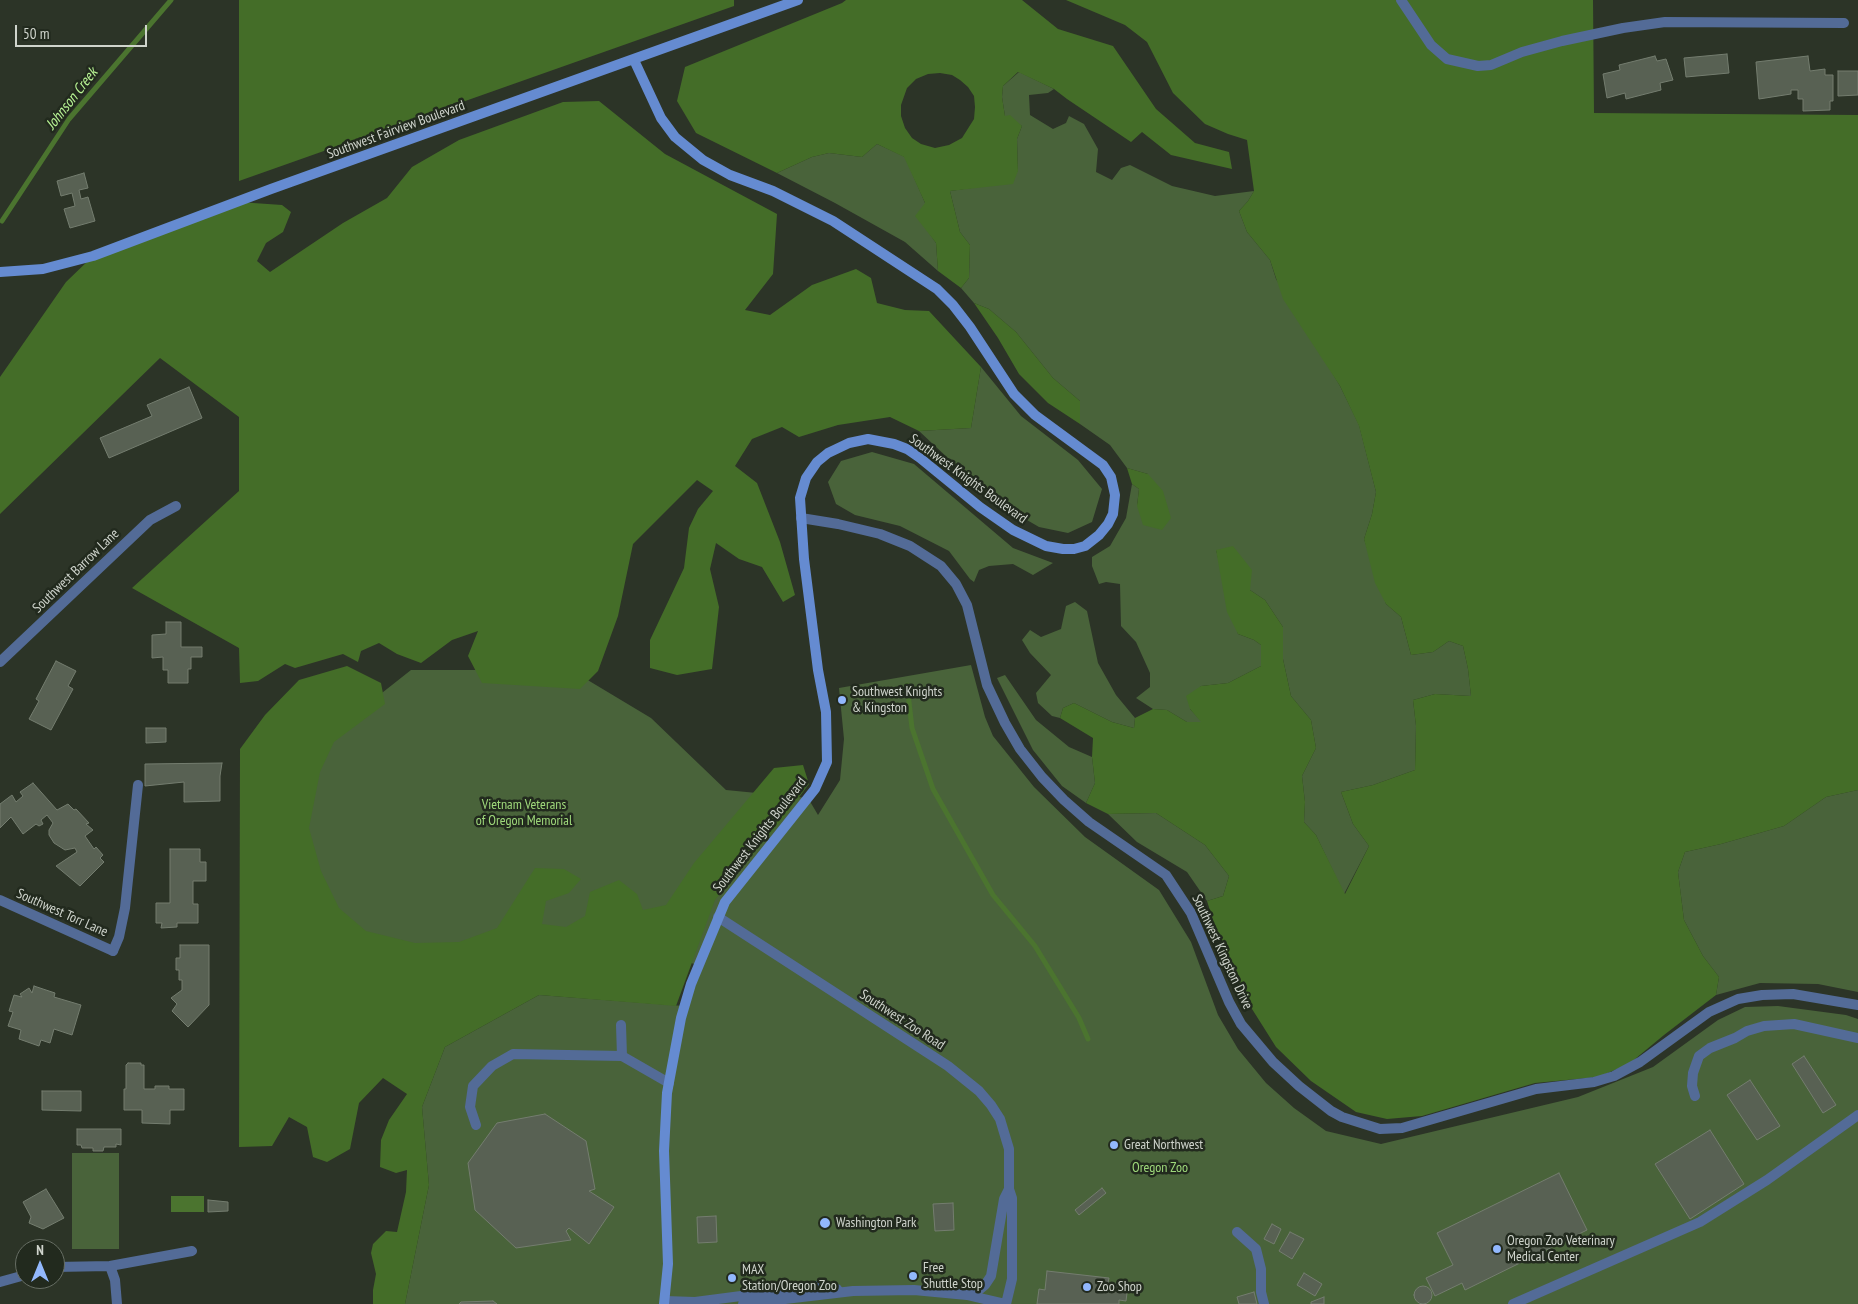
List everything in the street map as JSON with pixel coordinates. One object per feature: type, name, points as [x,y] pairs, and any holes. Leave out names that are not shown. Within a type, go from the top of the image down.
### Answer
[{"type":"street","name":"Southwest Fairview Boulevard","points":[[0,272],[43,269],[93,256],[280,186],[798,0]]},
{"type":"street","points":[[1401,0],[1432,45],[1447,59],[1478,66],[1508,59],[1522,52],[1562,41],[1623,28],[1665,22],[1844,23]]},
{"type":"street","name":"Southwest Knights Boulevard","points":[[634,60],[650,98],[674,137],[702,160],[730,175],[773,192],[834,221],[937,289],[953,305],[970,327],[1014,394],[1035,415],[1108,470],[1115,489],[1115,506],[1108,524],[1084,546],[1074,549],[1063,549],[1046,546],[1013,530],[980,507],[931,466],[907,449],[883,441],[858,440],[838,448],[816,462],[806,478],[800,498],[804,559],[818,670],[827,717],[827,762],[815,789],[732,892],[718,918],[691,984],[681,1018],[667,1092],[664,1151],[668,1264],[664,1302]]},
{"type":"street","name":"Southwest Barrow Lane","points":[[0,662],[150,520],[176,506]]},
{"type":"street","name":"Southwest Kingston Drive","points":[[801,518],[880,534],[916,549],[941,566],[956,584],[967,605],[987,685],[1004,723],[1020,749],[1053,788],[1089,822],[1166,875],[1191,913],[1229,1002],[1241,1024],[1273,1062],[1292,1080],[1331,1111],[1342,1117],[1380,1129],[1402,1128],[1536,1089],[1594,1082],[1607,1078],[1640,1062],[1709,1012],[1738,999],[1762,995],[1793,994],[1858,1004]]},
{"type":"street","name":"Southwest Torr Lane","points":[[0,900],[113,951],[119,937],[125,908],[138,785]]},
{"type":"street","name":"Southwest Zoo Road","points":[[718,918],[948,1066],[979,1091],[991,1105],[1000,1119],[1010,1148],[1009,1189],[1012,1198],[1012,1279],[1006,1304]]},
{"type":"street","points":[[1695,1096],[1692,1086],[1693,1073],[1699,1056],[1710,1048],[1747,1031],[1764,1026],[1794,1024],[1858,1038]]},
{"type":"street","points":[[621,1025],[622,1056]]},
{"type":"street","points":[[476,1125],[470,1107],[473,1086],[492,1066],[513,1054],[622,1056],[669,1083]]},
{"type":"street","points":[[1513,1304],[1700,1222],[1767,1180],[1858,1115]]},
{"type":"street","name":"Southwest Zoo Road","points":[[967,1295],[979,1290],[985,1285],[990,1276],[1004,1199],[1009,1189]]},
{"type":"street","points":[[1237,1232],[1256,1249],[1261,1269],[1261,1292],[1264,1304]]},
{"type":"street","points":[[65,1267],[110,1266],[192,1251]]},
{"type":"street","points":[[110,1266],[116,1280],[118,1304]]},
{"type":"street","points":[[0,1282],[15,1278]]},
{"type":"street","points":[[664,1302],[695,1302],[818,1286],[853,1291]]},
{"type":"street","points":[[743,1304],[853,1291],[914,1290],[967,1295],[1006,1304]]},
{"type":"green space","points":[[1019,72],[1054,89],[1048,93],[1029,95],[1030,115],[1053,129],[1066,123],[1069,116],[1084,124],[1098,149],[1096,172],[1112,180],[1121,168],[1130,165],[1172,186],[1215,196],[1254,191],[1239,211],[1247,232],[1270,260],[1276,279],[1340,386],[1359,425],[1376,492],[1372,514],[1364,539],[1386,604],[1401,617],[1411,655],[1433,652],[1449,641],[1463,646],[1471,696],[1435,694],[1413,700],[1416,726],[1415,770],[1373,785],[1341,792],[1353,824],[1369,846],[1344,894],[1316,835],[1304,822],[1305,802],[1302,776],[1316,748],[1311,720],[1291,696],[1283,659],[1283,627],[1265,600],[1250,590],[1216,550],[1238,634],[1261,645],[1261,666],[1228,683],[1201,686],[1190,709],[1202,722],[1187,722],[1167,710],[1153,709],[1136,698],[1150,687],[1150,673],[1136,642],[1121,626],[1120,584],[1106,582],[1099,584],[1092,566],[1092,557],[1110,546],[1126,518],[1132,484],[1139,489],[1137,506],[1148,474],[1127,468],[1110,445],[1080,424],[1080,401],[1053,378],[1016,332],[989,309],[974,303],[961,288],[969,278],[970,245],[960,232],[950,191],[978,187],[1018,171],[1017,139],[1022,126],[1005,116],[1002,97],[1003,86]]},
{"type":"green space","points":[[877,144],[905,157],[925,203],[929,233],[936,243],[938,271],[905,242],[777,173],[812,157],[829,153],[862,157]]},
{"type":"green space","points":[[981,367],[1021,416],[1078,460],[1102,489],[1092,522],[1068,533],[1039,527],[1008,509],[964,473],[919,431],[971,428]]},
{"type":"green space","points":[[872,452],[914,464],[1013,548],[1053,563],[1033,575],[1013,564],[989,566],[979,570],[974,582],[949,551],[900,526],[855,515],[836,504],[828,482],[841,461]]},
{"type":"green space","points":[[1075,602],[1087,611],[1098,663],[1116,695],[1135,718],[1134,728],[1112,722],[1074,703],[1063,708],[1060,718],[1052,716],[1038,703],[1036,693],[1051,675],[1030,653],[1022,640],[1030,630],[1041,637],[1061,629],[1066,606]]},
{"type":"green space","points":[[971,665],[985,717],[993,736],[1034,787],[1085,837],[1159,890],[1191,942],[1218,1015],[1238,1049],[1266,1083],[1294,1108],[1326,1131],[1381,1144],[1578,1097],[1653,1067],[1718,1020],[1745,1007],[1778,1006],[1846,1015],[1858,1019],[1858,1304],[405,1304],[429,1185],[422,1107],[445,1047],[539,995],[684,1006],[697,965],[671,956],[364,958],[327,933],[297,794],[316,745],[411,670],[571,670],[651,718],[726,790],[808,798],[818,815],[840,780],[844,739],[839,688]]},
{"type":"green space","points":[[1005,675],[1036,720],[1069,747],[1092,757],[1095,783],[1086,803],[1062,786],[1033,750],[997,678]]},
{"type":"green space","points":[[1858,790],[1858,992],[1818,984],[1760,983],[1716,995],[1719,977],[1703,956],[1684,920],[1678,872],[1685,852],[1784,826],[1826,797]]},
{"type":"green space","points":[[1156,813],[1205,845],[1229,876],[1223,896],[1207,901],[1187,872],[1137,842],[1108,814]]},
{"type":"green space","points":[[72,1153],[119,1153],[119,1249],[72,1249]]},
{"type":"shaded area","points":[[239,0],[734,0],[734,6],[239,181]]},
{"type":"shaded area","points":[[846,0],[1022,0],[1058,29],[1113,46],[1156,109],[1195,143],[1229,152],[1232,169],[1171,155],[1142,132],[1131,142],[1054,89],[1018,72],[1003,86],[1002,97],[1005,116],[1010,115],[1022,126],[1017,139],[1018,171],[1013,184],[950,191],[960,232],[970,245],[969,278],[961,288],[938,271],[936,243],[915,216],[925,203],[904,157],[877,144],[862,157],[829,153],[812,157],[777,173],[696,133],[677,101],[685,67]],"holes":[[[928,74],[952,75],[968,87],[974,96],[974,119],[962,138],[949,145],[935,148],[921,144],[912,138],[905,128],[901,116],[901,105],[907,88],[916,79]]]},
{"type":"shaded area","points":[[1066,0],[1593,0],[1594,113],[1858,115],[1858,790],[1826,797],[1784,826],[1685,852],[1678,872],[1684,920],[1703,956],[1719,977],[1716,995],[1629,1064],[1598,1077],[1535,1083],[1422,1116],[1387,1119],[1356,1112],[1311,1081],[1276,1047],[1235,982],[1207,901],[1223,896],[1229,876],[1205,845],[1156,813],[1108,814],[1086,803],[1095,783],[1092,757],[1093,738],[1060,718],[1063,708],[1074,703],[1112,722],[1134,728],[1135,718],[1153,709],[1167,710],[1187,722],[1201,722],[1190,709],[1186,696],[1201,686],[1228,683],[1261,666],[1261,645],[1238,634],[1227,612],[1216,550],[1233,546],[1252,570],[1250,590],[1265,600],[1283,627],[1283,659],[1291,696],[1311,720],[1316,748],[1302,776],[1305,802],[1304,822],[1316,835],[1345,894],[1369,846],[1353,824],[1341,792],[1373,785],[1415,770],[1416,726],[1413,700],[1435,694],[1471,696],[1463,646],[1449,641],[1433,652],[1411,655],[1401,617],[1386,604],[1375,583],[1364,539],[1372,514],[1376,492],[1359,426],[1340,386],[1283,299],[1270,260],[1247,232],[1239,211],[1254,191],[1247,140],[1205,124],[1173,93],[1147,42],[1125,25]]},
{"type":"shaded area","points":[[599,101],[665,154],[777,214],[773,274],[745,310],[770,315],[812,285],[856,269],[871,278],[877,303],[905,310],[929,311],[981,367],[971,428],[919,431],[890,417],[838,425],[799,437],[782,427],[752,439],[735,466],[757,483],[780,542],[795,595],[783,602],[762,567],[739,559],[716,543],[710,569],[719,607],[712,669],[677,675],[650,668],[650,640],[684,568],[689,528],[698,509],[713,491],[697,480],[633,544],[618,616],[598,671],[580,689],[482,683],[468,656],[478,631],[452,640],[421,663],[397,654],[379,643],[361,651],[358,662],[343,654],[295,668],[285,664],[258,681],[240,683],[239,648],[132,588],[239,491],[239,417],[160,358],[0,514],[0,377],[66,282],[93,256],[239,202],[282,205],[291,212],[283,232],[266,243],[257,261],[270,272],[343,223],[387,198],[412,167],[459,140],[563,102]]},
{"type":"shaded area","points":[[974,303],[989,309],[1016,332],[1053,378],[1080,401],[1080,424],[1048,403],[1019,374],[998,338]]},
{"type":"shaded area","points":[[1127,468],[1148,474],[1163,491],[1171,518],[1162,530],[1143,525],[1137,506],[1139,489],[1132,484]]},
{"type":"shaded area","points":[[347,666],[381,683],[385,704],[334,742],[320,772],[309,828],[321,871],[339,908],[366,931],[415,943],[459,942],[497,928],[535,868],[564,869],[581,879],[569,893],[546,901],[542,924],[566,927],[585,916],[590,892],[619,880],[637,894],[643,910],[666,905],[694,863],[774,768],[803,765],[809,784],[782,820],[715,900],[676,1006],[539,995],[445,1047],[422,1107],[429,1185],[405,1304],[373,1304],[376,1274],[371,1253],[373,1244],[386,1231],[397,1232],[406,1192],[407,1170],[396,1173],[380,1167],[381,1140],[389,1120],[407,1094],[383,1078],[359,1103],[350,1149],[327,1162],[313,1157],[307,1127],[289,1117],[272,1146],[239,1147],[240,749],[265,715],[299,680]]},
{"type":"shaded area","points":[[171,1196],[204,1196],[204,1212],[171,1212]]},
{"type":"building","points":[[1727,54],[1729,73],[1686,77],[1684,58]]},
{"type":"building","points":[[1655,56],[1657,61],[1666,59],[1673,80],[1660,83],[1661,90],[1626,99],[1625,93],[1607,98],[1603,74],[1620,70],[1619,65]]},
{"type":"building","points":[[1808,56],[1810,71],[1825,69],[1825,75],[1833,75],[1833,101],[1830,101],[1830,110],[1803,111],[1803,99],[1798,99],[1798,90],[1791,90],[1791,94],[1759,99],[1756,62]]},
{"type":"building","points":[[1838,71],[1858,71],[1858,95],[1838,96]]},
{"type":"building","points":[[84,173],[88,188],[79,190],[81,199],[88,197],[95,221],[70,228],[64,209],[75,206],[72,193],[61,196],[57,181]]},
{"type":"building","points":[[189,387],[202,418],[109,458],[100,438],[152,416],[147,405]]},
{"type":"building","points":[[166,622],[181,622],[181,647],[202,647],[202,657],[191,657],[191,669],[188,669],[188,683],[168,683],[168,670],[163,670],[163,657],[152,658],[152,635],[166,634]]},
{"type":"building","points":[[56,661],[76,671],[68,686],[73,689],[51,730],[29,719],[39,701],[36,699]]},
{"type":"building","points":[[146,728],[166,728],[166,742],[146,743]]},
{"type":"building","points":[[222,763],[220,801],[184,802],[184,782],[145,786],[145,764]]},
{"type":"building","points":[[33,783],[57,810],[68,804],[74,810],[76,809],[89,823],[86,824],[93,830],[85,836],[94,849],[96,847],[103,855],[100,858],[104,862],[80,886],[56,866],[77,852],[75,848],[65,850],[54,843],[49,835],[49,830],[53,823],[47,815],[41,820],[43,824],[39,826],[36,824],[23,834],[11,817],[0,828],[0,804],[12,795],[16,802],[23,796],[20,792]]},
{"type":"building","points":[[170,849],[200,849],[200,862],[206,862],[206,881],[193,881],[193,904],[198,904],[198,923],[177,923],[177,927],[161,928],[162,923],[156,923],[156,903],[170,903]]},
{"type":"building","points":[[180,945],[209,945],[209,1005],[188,1027],[172,1011],[177,1004],[171,998],[182,990],[179,970],[176,970],[176,958],[180,958]]},
{"type":"building","points":[[34,986],[55,993],[54,997],[81,1005],[72,1035],[54,1029],[50,1043],[41,1040],[39,1046],[19,1039],[21,1030],[8,1026],[13,1012],[9,1011],[14,995],[22,997],[20,994],[29,988],[32,993]]},
{"type":"building","points":[[1804,1056],[1836,1105],[1823,1113],[1792,1064]]},
{"type":"building","points":[[128,1063],[141,1063],[141,1065],[144,1065],[144,1089],[155,1089],[155,1086],[169,1086],[169,1089],[184,1089],[184,1110],[170,1110],[170,1124],[142,1123],[142,1110],[124,1110],[126,1065]]},
{"type":"building","points":[[1750,1080],[1780,1126],[1757,1140],[1727,1095]]},
{"type":"building","points":[[42,1091],[81,1091],[81,1111],[42,1110]]},
{"type":"building","points":[[545,1114],[586,1141],[595,1189],[589,1191],[614,1207],[589,1244],[569,1228],[566,1231],[571,1240],[516,1248],[475,1210],[468,1163],[497,1123]]},
{"type":"building","points":[[77,1129],[121,1129],[121,1145],[116,1144],[116,1147],[104,1147],[103,1151],[93,1151],[93,1148],[82,1148],[81,1145],[77,1145]]},
{"type":"building","points":[[1710,1130],[1744,1184],[1690,1219],[1655,1164]]},
{"type":"building","name":"Oregon Zoo Veterinary Medical Center","points":[[1559,1173],[1587,1230],[1465,1290],[1462,1283],[1435,1296],[1426,1278],[1453,1265],[1437,1233]]},
{"type":"building","points":[[1102,1188],[1106,1193],[1079,1215],[1075,1210]]},
{"type":"building","points":[[46,1189],[64,1218],[43,1229],[29,1223],[31,1217],[23,1202]]},
{"type":"building","points":[[208,1200],[228,1202],[228,1211],[208,1212]]},
{"type":"building","points":[[953,1203],[954,1230],[935,1231],[933,1204]]},
{"type":"building","points":[[716,1216],[717,1242],[698,1243],[697,1217]]},
{"type":"building","points":[[1272,1224],[1281,1229],[1274,1244],[1264,1239]]},
{"type":"building","points":[[1290,1232],[1304,1239],[1292,1259],[1279,1251]]},
{"type":"building","name":"Zoo Shop","points":[[1047,1271],[1109,1278],[1108,1283],[1128,1285],[1126,1301],[1119,1300],[1119,1304],[1037,1304],[1039,1289],[1045,1290]]},
{"type":"building","points":[[1304,1273],[1322,1284],[1315,1296],[1297,1285]]},
{"type":"building","points":[[1423,1286],[1429,1289],[1432,1295],[1429,1301],[1423,1304],[1417,1301],[1414,1295],[1417,1289]]},
{"type":"building","points":[[1254,1292],[1257,1304],[1239,1304],[1237,1297]]},
{"type":"building","points":[[1324,1297],[1324,1304],[1311,1304],[1311,1302]]},
{"type":"building","points":[[493,1301],[497,1304],[459,1304],[461,1302]]},
{"type":"waterway","name":"Johnson Creek","points":[[2,221],[69,119],[171,0]]},
{"type":"waterway","points":[[907,685],[912,728],[933,789],[993,895],[1035,946],[1079,1018],[1088,1039]]},
{"type":"place","name":"Southwest Knights & Kingston","points":[[842,700]]},
{"type":"place","name":"Great Northwest","points":[[1114,1145]]},
{"type":"place","name":"Washington Park","points":[[825,1223]]},
{"type":"place","name":"Oregon Zoo Veterinary Medical Center","points":[[1497,1249]]},
{"type":"place","name":"Free Shuttle Stop","points":[[913,1276]]},
{"type":"place","name":"MAX Station/Oregon Zoo","points":[[732,1278]]},
{"type":"place","name":"Zoo Shop","points":[[1087,1287]]},
{"type":"park label","name":"Vietnam Veterans of Oregon Memorial","points":[[524,814]]},
{"type":"park label","name":"Oregon Zoo","points":[[1160,1168]]}]
